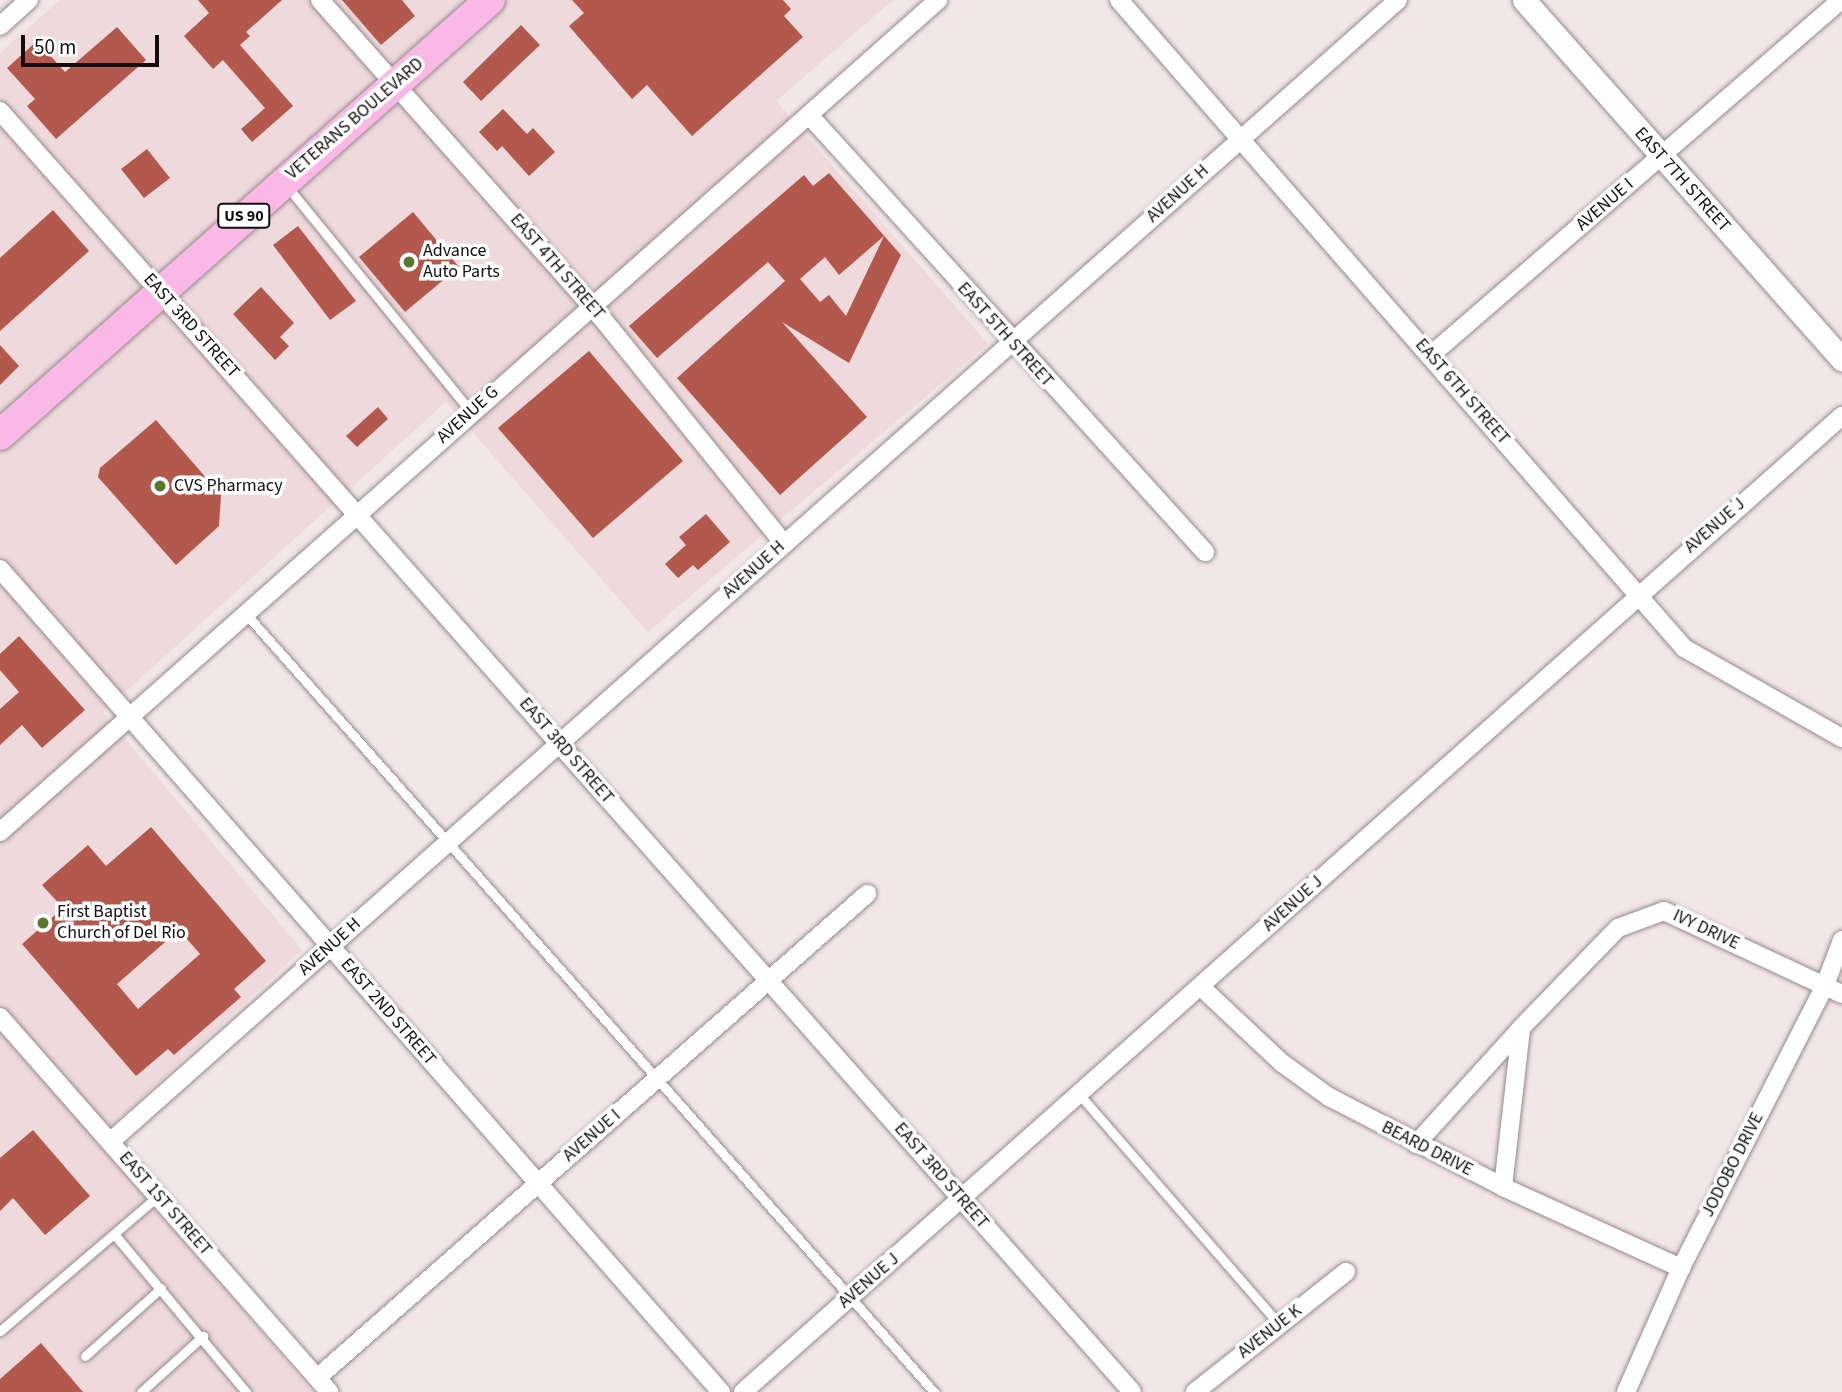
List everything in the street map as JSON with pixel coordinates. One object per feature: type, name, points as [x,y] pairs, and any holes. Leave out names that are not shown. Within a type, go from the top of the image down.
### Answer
[{"type":"main road","name":"VETERANS BOULEVARD","points":[[0,435],[490,0]]},
{"type":"street","points":[[0,26],[29,0]]},
{"type":"street","name":"EAST 4TH STREET","points":[[320,0],[593,307],[784,544]]},
{"type":"street","name":"AVENUE G","points":[[0,832],[939,0]]},
{"type":"street","name":"EAST 6TH STREET","points":[[1119,0],[1684,648],[1842,738]]},
{"type":"street","name":"AVENUE H","points":[[110,1142],[1398,0]]},
{"type":"street","name":"EAST 7TH STREET","points":[[1524,0],[1842,360]]},
{"type":"street","name":"AVENUE I","points":[[1431,355],[1841,0]]},
{"type":"street","name":"EAST 3RD STREET","points":[[0,111],[1132,1392]]},
{"type":"street","name":"EAST 5TH STREET","points":[[809,115],[1011,342],[1205,552]]},
{"type":"street","name":"AVENUE J","points":[[743,1392],[1201,986],[1637,594],[1842,416]]},
{"type":"street","name":"EAST 2ND STREET","points":[[0,569],[721,1392]]},
{"type":"street","name":"AVENUE I","points":[[317,1378],[867,894]]},
{"type":"street","name":"IVY DRIVE","points":[[1416,1143],[1521,1028],[1618,928],[1664,911],[1842,994]]},
{"type":"street","name":"JODOBO DRIVE","points":[[1626,1392],[1681,1268],[1825,985],[1842,940]]},
{"type":"street","name":"BEARD DRIVE","points":[[1201,986],[1282,1063],[1329,1097],[1503,1187],[1681,1268]]},
{"type":"street","name":"EAST 1ST STREET","points":[[0,1017],[329,1392]]},
{"type":"street","points":[[1503,1187],[1521,1028]]},
{"type":"street","name":"AVENUE K","points":[[1195,1392],[1346,1272]]},
{"type":"lane","points":[[283,181],[471,412]]},
{"type":"lane","points":[[246,614],[934,1392]]},
{"type":"lane","points":[[1079,1094],[1280,1325]]},
{"type":"lane","points":[[0,1331],[158,1196]]},
{"type":"lane","points":[[114,1234],[203,1336],[246,1392]]},
{"type":"lane","points":[[85,1356],[161,1288]]},
{"type":"lane","points":[[141,1392],[203,1336]]},
{"type":"shaded area","points":[[60,0],[893,0],[776,101],[988,344],[648,632],[446,402],[103,712],[302,950],[96,1140],[313,1392],[0,1392],[0,53]]},
{"type":"building","points":[[198,0],[282,0],[246,32],[250,36],[240,45],[293,106],[252,142],[241,129],[265,108],[223,60],[213,69],[184,36],[209,13]]},
{"type":"building","points":[[342,0],[402,0],[415,16],[381,45]]},
{"type":"building","points":[[572,0],[783,0],[791,9],[784,16],[803,37],[692,136],[647,85],[632,99],[569,26],[584,13]]},
{"type":"building","points":[[521,25],[540,45],[481,101],[463,82]]},
{"type":"building","points":[[117,27],[146,60],[56,139],[27,106],[35,99],[7,68],[37,41],[65,72]]},
{"type":"building","points":[[503,109],[527,134],[533,128],[555,152],[529,176],[502,146],[497,151],[479,132]]},
{"type":"building","points":[[147,149],[170,178],[144,198],[121,169]]},
{"type":"building","points":[[829,173],[901,255],[849,363],[782,322],[867,417],[780,495],[677,378],[785,281],[768,262],[657,358],[629,326],[804,175],[813,186]],"holes":[[[884,236],[846,316],[829,295],[820,302],[800,279],[825,257],[839,275]]]},
{"type":"building","points":[[53,210],[89,251],[0,331],[0,258]]},
{"type":"building","name":"Advance Auto Parts","points":[[413,212],[459,267],[405,312],[359,257]]},
{"type":"building","points":[[298,226],[356,301],[330,320],[273,245]]},
{"type":"building","points":[[261,287],[294,323],[280,337],[289,346],[275,360],[233,314]]},
{"type":"building","points":[[0,345],[19,366],[0,385]]},
{"type":"building","points":[[589,351],[683,461],[593,538],[498,428]]},
{"type":"building","points":[[378,407],[388,419],[357,447],[346,436]]},
{"type":"building","name":"CVS Pharmacy","points":[[156,420],[221,495],[219,526],[176,565],[98,477],[100,468]]},
{"type":"building","points":[[706,514],[730,542],[698,570],[693,565],[678,578],[665,564],[686,545],[679,537]]},
{"type":"building","points":[[19,636],[85,710],[42,748],[22,725],[0,745],[0,709],[19,692],[0,670],[0,654]]},
{"type":"building","points":[[151,827],[266,961],[234,989],[241,997],[174,1055],[168,1049],[136,1076],[22,944],[63,908],[42,885],[88,845],[106,866]],"holes":[[[179,930],[200,954],[138,1009],[117,984]]]},
{"type":"building","points":[[33,1130],[90,1196],[45,1235],[13,1198],[0,1211],[0,1158]]},
{"type":"building","points":[[41,1343],[83,1392],[0,1392],[0,1379]]},
{"type":"place","name":"Advance Auto Parts","points":[[409,262]]},
{"type":"place","name":"CVS Pharmacy","points":[[160,486]]},
{"type":"place","name":"First Baptist Church of Del Rio","points":[[43,923]]}]
